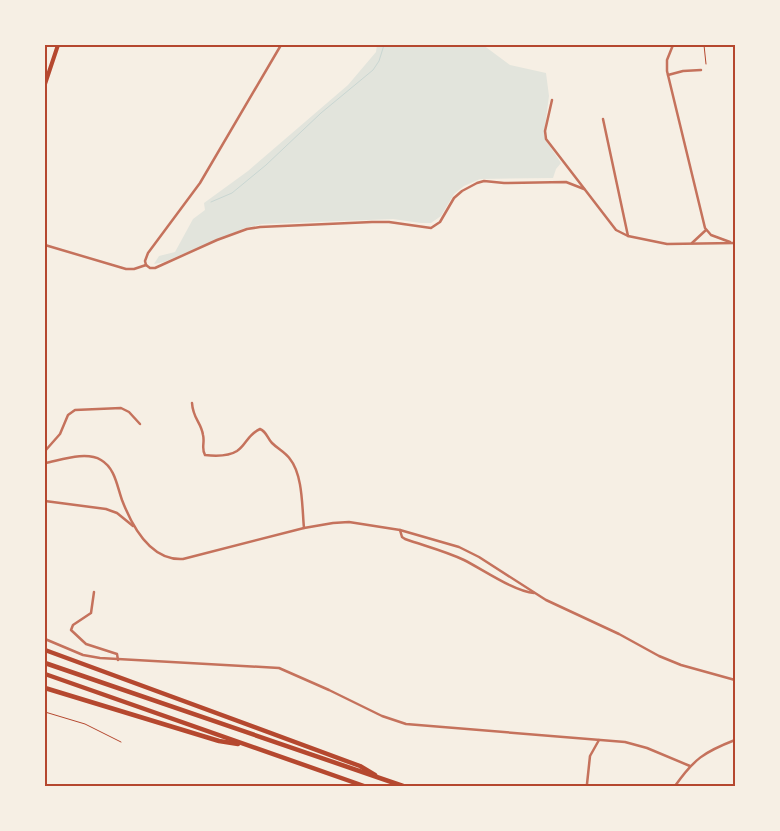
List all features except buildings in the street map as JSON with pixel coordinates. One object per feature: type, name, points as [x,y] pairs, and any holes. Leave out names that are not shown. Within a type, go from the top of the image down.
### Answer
[{"type":"highway","points":[[45,84],[58,45]]},
{"type":"highway","points":[[45,650],[360,766],[378,778]]},
{"type":"highway","points":[[45,663],[403,786]]},
{"type":"highway","points":[[45,674],[364,786]]},
{"type":"highway","points":[[45,688],[219,741],[247,745]]},
{"type":"street","points":[[146,265],[145,261],[148,253],[200,183],[281,45]]},
{"type":"street","points":[[672,45],[667,64],[669,81],[706,230],[711,235],[733,243]]},
{"type":"street","points":[[668,75],[683,71],[702,70]]},
{"type":"street","points":[[552,100],[545,131],[546,139],[616,230],[628,236],[667,244],[733,243]]},
{"type":"street","points":[[604,119],[628,236]]},
{"type":"street","points":[[146,265],[150,268],[155,268],[237,232],[260,226],[389,222],[430,228],[440,222],[454,198],[477,183],[566,182],[584,189]]},
{"type":"street","points":[[691,244],[706,230]]},
{"type":"street","points":[[45,245],[126,270],[134,270],[146,265]]},
{"type":"street","points":[[192,403],[193,413],[203,433],[203,451],[205,455],[217,456],[236,452],[251,435],[260,429],[266,434],[272,444],[288,456],[295,465],[298,474],[304,528]]},
{"type":"street","points":[[45,451],[60,434],[68,415],[75,410],[120,408],[129,412],[140,424]]},
{"type":"street","points":[[45,463],[82,457],[102,460],[113,472],[122,501],[134,527]]},
{"type":"street","points":[[45,501],[106,509],[117,513],[134,527],[157,553],[165,557],[177,559],[194,557],[304,528],[349,522],[400,530],[459,547],[556,606],[619,634],[659,656],[681,665],[735,680]]},
{"type":"street","points":[[400,530],[402,537],[405,539],[448,553],[511,585],[529,593],[535,593]]},
{"type":"street","points":[[94,592],[91,613],[73,625],[71,630],[86,644],[117,654],[118,660]]},
{"type":"street","points":[[45,639],[83,655],[118,660],[280,668],[322,686],[382,716],[406,724],[625,742],[641,746],[690,766]]},
{"type":"street","points":[[587,784],[590,756],[598,740]]},
{"type":"street","points":[[675,786],[690,766],[711,749],[735,740]]},
{"type":"path","points":[[704,45],[706,64]]},
{"type":"path","points":[[45,712],[85,724],[120,742]]},
{"type":"shaded area","points":[[377,45],[483,45],[510,65],[546,73],[549,96],[544,134],[545,139],[561,163],[556,169],[553,178],[480,179],[464,186],[454,194],[441,216],[431,223],[393,219],[262,224],[245,228],[164,262],[154,264],[159,256],[175,252],[193,219],[205,210],[204,203],[248,171],[348,85],[376,52]]},
{"type":"waterway","points":[[211,202],[232,193],[266,165],[321,113],[373,70],[379,61],[384,45]]}]
